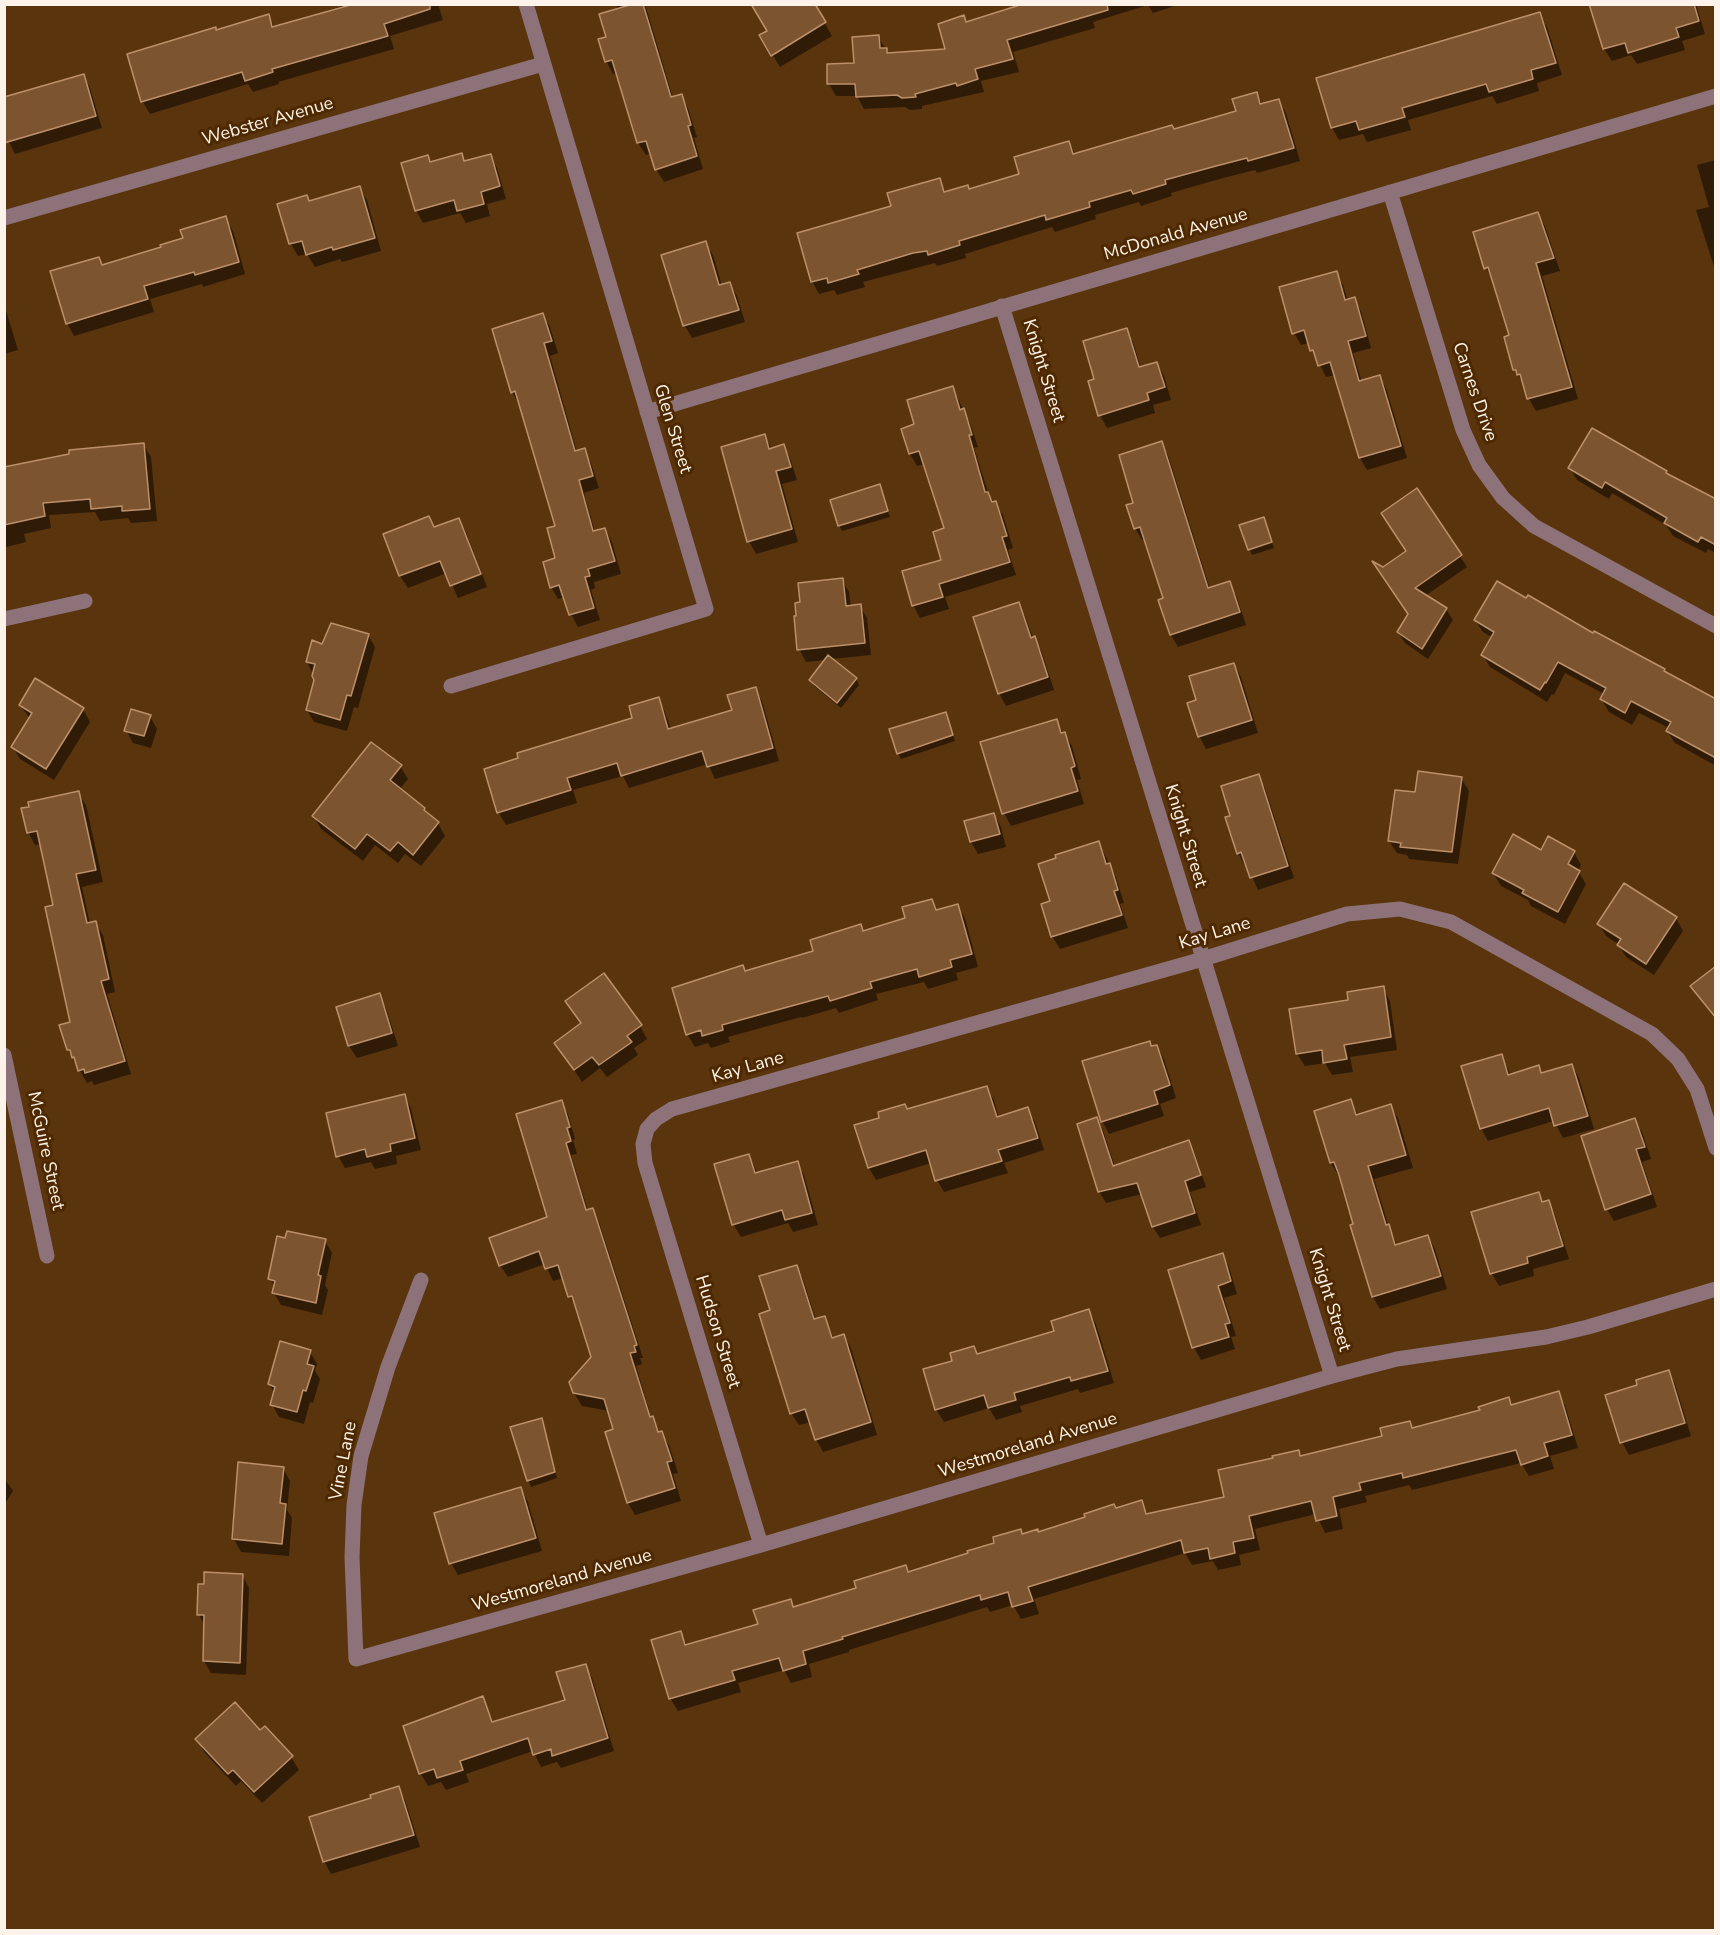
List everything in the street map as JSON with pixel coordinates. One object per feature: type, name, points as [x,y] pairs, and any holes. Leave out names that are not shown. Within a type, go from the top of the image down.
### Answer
[{"type":"street","name":"Glen Street","points":[[451,686],[706,609],[526,4]]},
{"type":"street","name":"Webster Avenue","points":[[4,219],[543,64]]},
{"type":"street","name":"McDonald Avenue","points":[[647,412],[1716,96]]},
{"type":"street","name":"Carnes Drive","points":[[1390,192],[1463,430],[1479,465],[1503,498],[1534,526],[1716,626]]},
{"type":"street","name":"Knight Street","points":[[1002,306],[1332,1376]]},
{"type":"street","points":[[4,619],[85,601]]},
{"type":"street","name":"Kay Lane","points":[[647,1129],[656,1119],[672,1109],[1203,958],[1347,914],[1401,909],[1451,922],[1652,1035],[1678,1059],[1697,1089],[1716,1148]]},
{"type":"street","name":"McGuire Street","points":[[4,1055],[47,1256]]},
{"type":"street","name":"Hudson Street","points":[[647,1129],[643,1144],[645,1163],[761,1545]]},
{"type":"street","name":"Vine Lane","points":[[356,1659],[351,1557],[354,1505],[361,1456],[388,1367],[421,1280]]},
{"type":"street","name":"Westmoreland Avenue","points":[[356,1659],[761,1545],[1332,1376],[1408,1356],[1546,1337],[1716,1289]]},
{"type":"building","points":[[354,4],[430,4],[430,9],[384,24],[388,36],[272,69],[273,72],[245,81],[242,72],[141,102],[127,54],[216,27],[216,30],[269,14],[272,27]]},
{"type":"building","points":[[633,4],[643,4],[671,97],[682,94],[697,156],[655,170],[646,141],[637,143],[612,60],[605,62],[598,39],[606,37],[599,14]]},
{"type":"building","points":[[751,4],[815,4],[826,22],[771,56],[759,35],[767,31]]},
{"type":"building","points":[[1023,4],[1107,4],[1108,10],[1007,40],[1013,59],[975,69],[978,79],[957,86],[956,83],[915,94],[916,97],[902,98],[897,95],[856,97],[855,84],[827,84],[827,64],[854,63],[852,37],[879,35],[880,48],[887,48],[887,53],[945,49],[938,24],[964,15],[966,22]]},
{"type":"building","points":[[1589,4],[1694,4],[1699,21],[1676,28],[1679,37],[1628,53],[1625,43],[1603,49]]},
{"type":"building","points":[[1540,12],[1556,63],[1531,70],[1533,79],[1489,92],[1486,84],[1402,108],[1405,117],[1359,130],[1356,121],[1331,128],[1316,78]]},
{"type":"building","points":[[84,74],[96,116],[4,143],[4,97]]},
{"type":"building","points":[[1257,92],[1260,104],[1279,99],[1294,148],[1165,180],[1166,184],[1133,194],[1131,190],[1089,202],[1090,207],[1046,220],[1045,215],[959,241],[960,245],[928,255],[927,251],[913,253],[857,270],[859,274],[828,283],[827,278],[811,282],[797,233],[891,206],[887,193],[940,178],[944,192],[968,185],[969,189],[1019,174],[1014,157],[1069,141],[1073,154],[1172,125],[1174,129],[1236,111],[1232,99]]},
{"type":"building","points":[[462,153],[464,161],[491,154],[500,186],[481,192],[484,204],[457,211],[454,200],[415,211],[401,163],[428,155],[430,162]]},
{"type":"building","points":[[360,186],[375,238],[306,255],[302,241],[289,244],[277,204],[307,195],[309,201]]},
{"type":"building","points":[[1538,212],[1554,258],[1536,263],[1572,387],[1527,399],[1520,374],[1517,375],[1516,370],[1513,370],[1504,337],[1509,335],[1488,267],[1484,269],[1473,232]]},
{"type":"building","points":[[226,216],[239,262],[195,275],[194,272],[144,286],[148,299],[66,324],[50,271],[99,257],[102,265],[161,247],[160,245],[183,238],[180,230]]},
{"type":"building","points":[[706,241],[719,285],[730,282],[739,310],[683,326],[661,255]]},
{"type":"building","points":[[1337,271],[1345,300],[1355,297],[1366,336],[1348,341],[1359,381],[1380,375],[1401,446],[1359,458],[1330,362],[1318,366],[1313,350],[1310,351],[1304,330],[1292,334],[1279,287]]},
{"type":"building","points":[[543,313],[552,341],[544,343],[575,451],[585,448],[593,476],[579,480],[593,531],[605,528],[615,561],[588,569],[590,576],[585,577],[594,608],[569,615],[559,585],[550,588],[543,562],[555,558],[547,528],[555,526],[515,391],[511,393],[492,329]]},
{"type":"building","points":[[1127,328],[1139,367],[1157,362],[1165,387],[1147,393],[1149,400],[1098,416],[1088,381],[1094,379],[1083,341]]},
{"type":"building","points":[[953,386],[960,410],[964,408],[985,492],[988,492],[992,502],[996,501],[1007,536],[1002,537],[1010,562],[939,584],[943,597],[912,606],[902,571],[941,560],[933,532],[944,528],[919,451],[909,454],[901,429],[914,424],[907,400]]},
{"type":"building","points":[[1592,428],[1667,471],[1666,473],[1716,499],[1716,545],[1701,537],[1698,542],[1664,523],[1667,518],[1605,482],[1602,488],[1568,468]]},
{"type":"building","points":[[765,434],[769,449],[784,444],[791,467],[776,471],[792,529],[747,542],[721,447]]},
{"type":"building","points":[[1162,441],[1208,588],[1230,581],[1240,612],[1170,635],[1158,600],[1163,598],[1140,527],[1134,529],[1126,505],[1133,503],[1119,455]]},
{"type":"building","points":[[144,443],[150,509],[122,511],[122,506],[91,509],[90,499],[43,503],[45,516],[4,525],[4,467],[69,454],[69,450]]},
{"type":"building","points":[[880,484],[888,511],[838,526],[830,500]]},
{"type":"building","points":[[1417,488],[1462,555],[1415,588],[1447,608],[1422,649],[1397,632],[1408,614],[1372,561],[1383,567],[1406,551],[1381,513]]},
{"type":"building","points":[[429,516],[434,527],[459,518],[481,574],[450,586],[440,561],[399,576],[383,534]]},
{"type":"building","points":[[1264,517],[1272,542],[1248,550],[1239,525]]},
{"type":"building","points":[[843,578],[846,606],[861,604],[865,643],[797,650],[794,616],[796,616],[795,603],[800,602],[798,583]]},
{"type":"building","points":[[1497,581],[1526,598],[1528,595],[1716,699],[1716,758],[1666,731],[1671,722],[1631,701],[1625,713],[1600,699],[1606,688],[1558,662],[1540,690],[1481,655],[1494,632],[1474,620]]},
{"type":"building","points":[[1019,602],[1031,638],[1035,636],[1048,677],[998,694],[973,617]]},
{"type":"building","points":[[331,623],[369,634],[351,696],[347,695],[340,720],[306,710],[314,680],[312,676],[315,664],[306,662],[312,640],[322,644]]},
{"type":"building","points":[[828,655],[857,678],[837,703],[809,680]]},
{"type":"building","points":[[1234,663],[1252,720],[1198,737],[1187,703],[1196,700],[1189,676]]},
{"type":"building","points":[[35,678],[84,708],[46,769],[11,747],[32,713],[19,705]]},
{"type":"building","points":[[756,687],[773,748],[707,767],[702,751],[621,776],[617,763],[567,778],[571,790],[497,813],[484,769],[518,758],[517,753],[632,718],[629,706],[659,697],[668,729],[732,710],[727,695]]},
{"type":"building","points":[[131,709],[151,715],[144,736],[124,731]]},
{"type":"building","points":[[946,712],[953,735],[897,754],[889,729]]},
{"type":"building","points":[[1057,719],[1061,733],[1065,732],[1075,766],[1071,768],[1078,791],[1002,814],[980,742]]},
{"type":"building","points":[[371,742],[402,765],[390,780],[439,822],[413,855],[398,842],[390,851],[367,834],[355,849],[312,816]]},
{"type":"building","points":[[1418,771],[1462,777],[1452,852],[1400,847],[1401,843],[1388,841],[1395,790],[1415,792]]},
{"type":"building","points":[[1259,774],[1288,866],[1250,878],[1241,852],[1237,854],[1225,817],[1230,816],[1221,786]]},
{"type":"building","points":[[79,791],[96,870],[76,874],[87,923],[96,921],[109,979],[101,981],[125,1061],[85,1073],[84,1069],[78,1071],[74,1057],[72,1058],[70,1050],[67,1050],[59,1025],[70,1022],[45,907],[53,905],[37,831],[27,833],[21,808],[29,807],[28,802]]},
{"type":"building","points":[[994,813],[1000,834],[970,842],[964,821]]},
{"type":"building","points":[[1513,834],[1541,850],[1548,836],[1575,851],[1568,864],[1580,871],[1558,912],[1522,893],[1524,890],[1492,873]]},
{"type":"building","points":[[1099,841],[1106,864],[1110,863],[1118,890],[1114,891],[1122,915],[1051,937],[1041,904],[1050,901],[1038,864],[1056,858],[1055,855]]},
{"type":"building","points":[[1624,883],[1677,917],[1646,964],[1617,945],[1621,939],[1597,924]]},
{"type":"building","points":[[932,899],[936,910],[958,904],[972,954],[950,960],[952,967],[919,977],[917,969],[870,982],[872,988],[830,1001],[828,996],[722,1025],[723,1030],[702,1036],[701,1030],[686,1035],[672,988],[743,965],[745,971],[813,951],[810,940],[861,924],[863,931],[905,918],[902,907]]},
{"type":"building","points":[[1716,966],[1716,1018],[1690,986]]},
{"type":"building","points":[[604,973],[642,1025],[627,1036],[632,1042],[599,1065],[592,1057],[574,1070],[554,1043],[581,1023],[565,1001]]},
{"type":"building","points":[[1384,986],[1391,1037],[1344,1045],[1347,1059],[1323,1063],[1322,1050],[1296,1054],[1289,1009],[1348,1000],[1347,992]]},
{"type":"building","points":[[380,993],[392,1033],[348,1046],[336,1007]]},
{"type":"building","points":[[1150,1041],[1151,1046],[1157,1045],[1170,1085],[1154,1091],[1158,1104],[1101,1122],[1082,1061]]},
{"type":"building","points":[[1502,1054],[1508,1075],[1539,1065],[1541,1073],[1572,1064],[1588,1116],[1554,1126],[1549,1108],[1480,1129],[1461,1066]]},
{"type":"building","points":[[987,1086],[997,1117],[1028,1107],[1038,1138],[998,1150],[1002,1161],[935,1181],[926,1150],[868,1168],[854,1125],[879,1118],[878,1112],[905,1104],[907,1109]]},
{"type":"building","points":[[405,1094],[415,1138],[390,1144],[391,1151],[367,1157],[365,1149],[336,1157],[326,1113]]},
{"type":"building","points":[[1351,1099],[1356,1115],[1391,1104],[1406,1155],[1368,1166],[1386,1225],[1389,1224],[1395,1245],[1428,1235],[1441,1276],[1372,1297],[1350,1225],[1353,1224],[1339,1175],[1334,1162],[1330,1163],[1314,1111]]},
{"type":"building","points":[[562,1100],[570,1127],[567,1128],[571,1141],[566,1143],[586,1210],[593,1208],[637,1345],[634,1346],[636,1352],[630,1353],[650,1417],[653,1416],[658,1432],[662,1431],[672,1461],[667,1462],[675,1488],[627,1503],[605,1432],[613,1429],[604,1399],[573,1393],[569,1382],[591,1357],[572,1296],[568,1297],[558,1265],[545,1269],[539,1251],[499,1266],[489,1238],[547,1217],[516,1114]]},
{"type":"building","points":[[1097,1117],[1113,1166],[1189,1140],[1201,1175],[1185,1181],[1195,1213],[1152,1227],[1137,1183],[1098,1192],[1077,1124]]},
{"type":"building","points":[[1635,1118],[1645,1147],[1636,1149],[1651,1194],[1605,1210],[1581,1136]]},
{"type":"building","points":[[749,1154],[755,1173],[798,1161],[812,1213],[785,1220],[782,1210],[732,1225],[714,1164]]},
{"type":"building","points":[[1539,1192],[1542,1202],[1549,1200],[1563,1246],[1527,1257],[1528,1263],[1490,1274],[1471,1212]]},
{"type":"building","points":[[287,1231],[326,1239],[318,1275],[321,1276],[316,1303],[272,1293],[275,1281],[268,1279],[277,1236],[285,1238]]},
{"type":"building","points":[[1223,1253],[1231,1281],[1218,1286],[1230,1323],[1225,1324],[1229,1337],[1192,1348],[1168,1270]]},
{"type":"building","points":[[797,1265],[814,1319],[825,1316],[832,1338],[844,1334],[871,1422],[815,1440],[805,1409],[790,1414],[759,1314],[770,1310],[759,1276]]},
{"type":"building","points":[[1089,1309],[1108,1371],[1071,1381],[1070,1377],[1014,1393],[1016,1400],[988,1408],[984,1395],[935,1410],[923,1369],[952,1361],[950,1353],[974,1346],[977,1354],[1054,1331],[1051,1321]]},
{"type":"building","points":[[280,1341],[311,1350],[307,1364],[314,1366],[306,1391],[303,1390],[297,1412],[270,1405],[275,1387],[268,1384]]},
{"type":"building","points":[[1669,1370],[1685,1423],[1620,1443],[1605,1395],[1637,1385],[1636,1380]]},
{"type":"building","points":[[1559,1391],[1572,1435],[1544,1443],[1548,1456],[1521,1465],[1516,1450],[1403,1478],[1402,1473],[1359,1483],[1361,1490],[1333,1497],[1337,1516],[1316,1521],[1311,1501],[1249,1516],[1254,1538],[1233,1542],[1235,1553],[1210,1559],[1208,1548],[1184,1553],[1181,1540],[1028,1587],[1033,1601],[1012,1607],[1008,1592],[981,1600],[980,1595],[803,1651],[806,1664],[783,1671],[779,1658],[732,1671],[735,1680],[669,1699],[651,1640],[681,1631],[685,1645],[758,1624],[753,1610],[791,1599],[793,1607],[856,1588],[854,1581],[906,1565],[908,1572],[994,1543],[993,1537],[1021,1529],[1022,1534],[1038,1529],[1038,1532],[1085,1517],[1084,1514],[1114,1504],[1116,1508],[1142,1500],[1146,1514],[1224,1497],[1218,1470],[1299,1450],[1300,1456],[1382,1436],[1380,1428],[1410,1421],[1412,1428],[1480,1410],[1478,1407],[1509,1397],[1511,1405]]},
{"type":"building","points":[[542,1418],[555,1472],[527,1481],[510,1427]]},
{"type":"building","points":[[238,1462],[284,1467],[280,1503],[286,1504],[282,1544],[232,1539]]},
{"type":"building","points":[[521,1487],[536,1538],[449,1564],[434,1513]]},
{"type":"building","points":[[204,1572],[243,1574],[240,1663],[203,1661],[204,1615],[197,1615],[198,1584],[204,1584]]},
{"type":"building","points":[[586,1664],[608,1738],[552,1756],[551,1749],[533,1755],[528,1738],[460,1761],[463,1770],[437,1778],[434,1769],[419,1774],[403,1726],[483,1696],[492,1722],[565,1700],[556,1672]]},
{"type":"building","points":[[235,1702],[260,1730],[265,1726],[293,1756],[254,1792],[233,1770],[228,1774],[195,1739]]},
{"type":"building","points":[[399,1786],[414,1835],[323,1862],[309,1817],[371,1798],[370,1795]]}]
